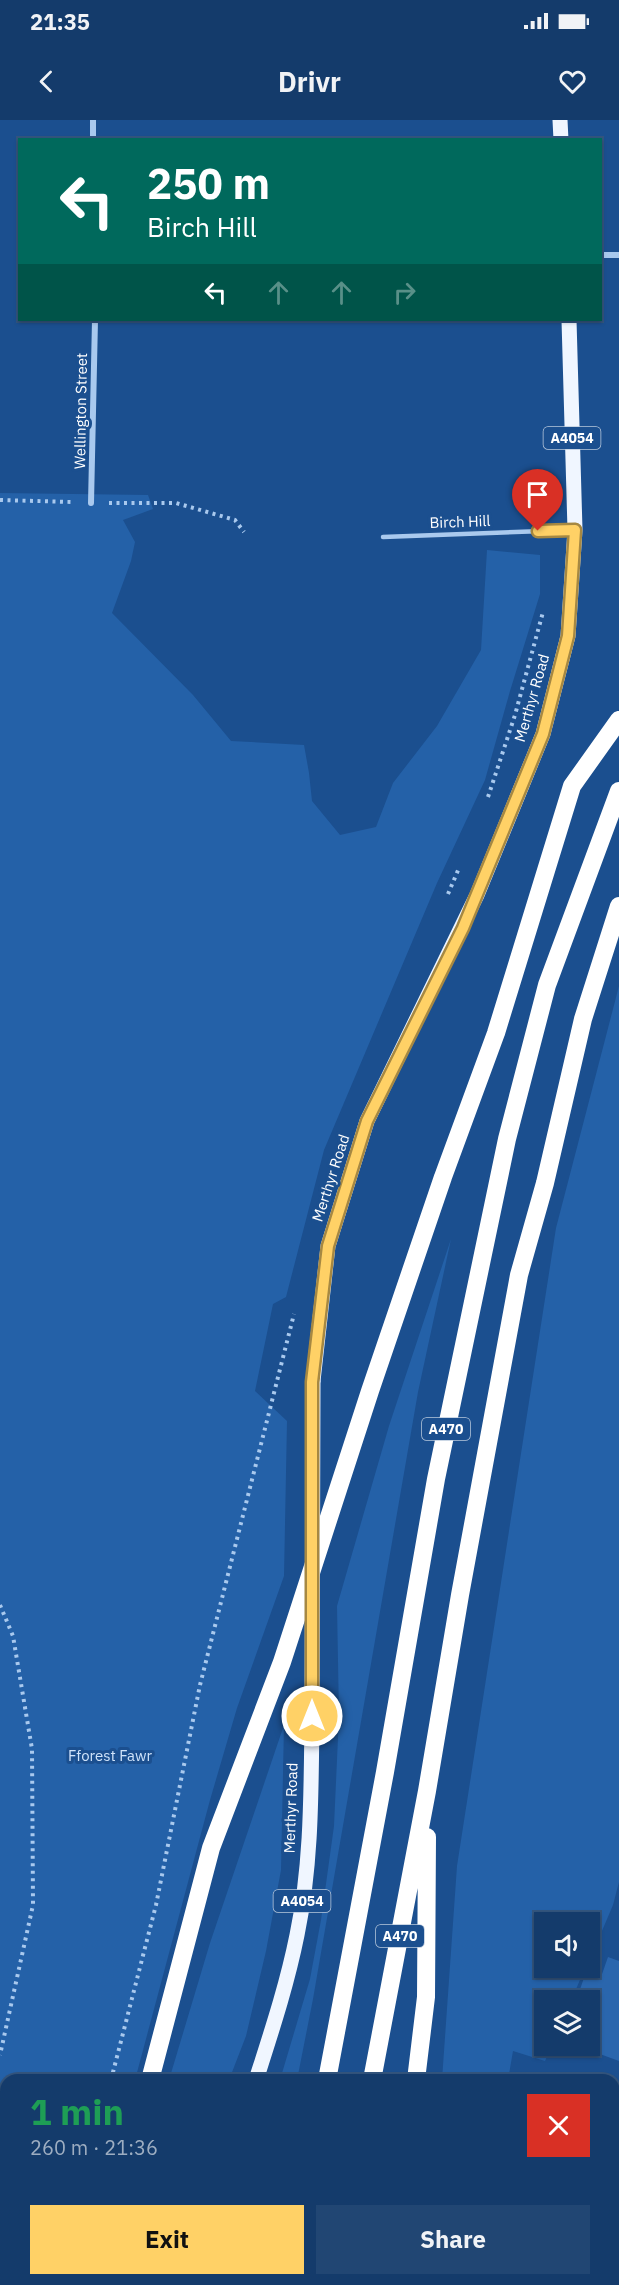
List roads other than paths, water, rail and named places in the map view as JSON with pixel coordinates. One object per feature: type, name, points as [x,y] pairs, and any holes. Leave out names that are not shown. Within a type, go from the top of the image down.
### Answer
[{"type":"highway","points":[[152,2074],[211,1848],[282,1662],[443,1177],[496,1033],[572,786],[619,720]]},
{"type":"highway","name":"A470","points":[[328,2074],[385,1772],[436,1479],[507,1139],[547,985],[619,791]]},
{"type":"highway","name":"A470","points":[[373,2074],[427,1791],[460,1595],[519,1275],[545,1183],[583,1018],[619,906]]},
{"type":"highway","points":[[417,2074],[426,1996],[427,1791]]},
{"type":"main road","points":[[560,120],[561,138]]},
{"type":"main road","name":"Merthyr Road","points":[[258,2074],[280,2007],[298,1934],[310,1839],[312,1382],[328,1246],[367,1121],[463,928],[543,734],[568,636],[575,530],[569,321]]},
{"type":"street","points":[[93,120],[93,138]]},
{"type":"street","points":[[602,255],[619,255]]},
{"type":"street","name":"Wellington Street","points":[[91,503],[95,321]]},
{"type":"lane","name":"Birch Hill","points":[[383,537],[575,530]]},
{"type":"park label","name":"Fforest Fawr","points":[[110,1756]]}]
